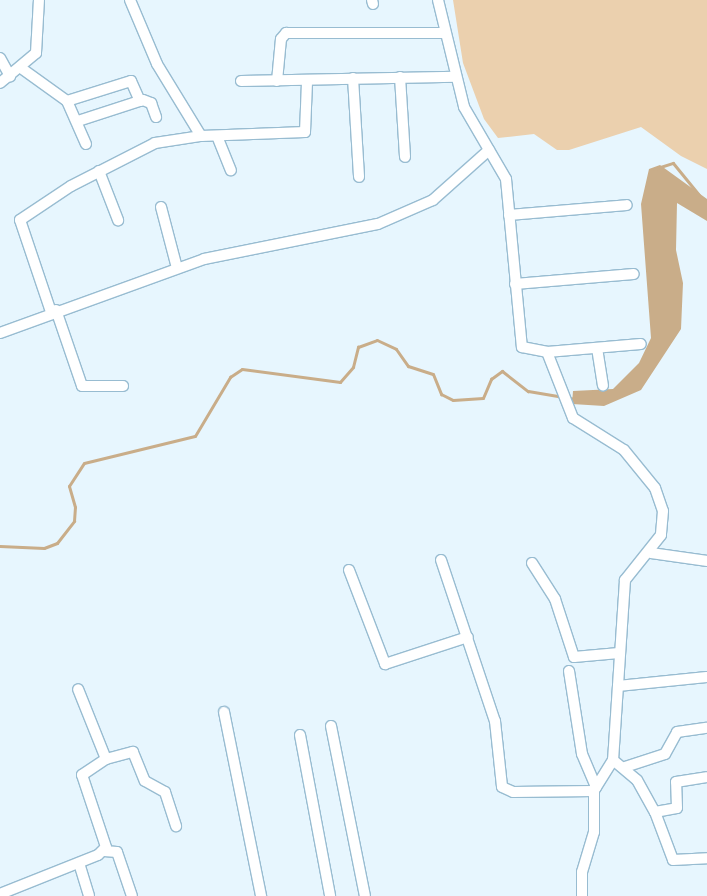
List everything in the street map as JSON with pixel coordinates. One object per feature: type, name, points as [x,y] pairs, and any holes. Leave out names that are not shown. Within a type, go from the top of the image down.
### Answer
[{"type":"street","points":[[0,83],[21,68],[38,49],[39,0]]},
{"type":"street","points":[[130,0],[157,64],[201,136]]},
{"type":"street","points":[[438,0],[443,33],[467,114],[506,179],[522,348],[547,352],[641,344]]},
{"type":"street","points":[[277,81],[281,38],[286,33],[443,33]]},
{"type":"street","points":[[0,58],[10,76]]},
{"type":"street","points":[[21,68],[68,101],[78,121],[86,144]]},
{"type":"street","points":[[241,81],[307,82],[353,78],[456,77]]},
{"type":"street","points":[[353,78],[359,177]]},
{"type":"street","points":[[400,78],[405,157]]},
{"type":"street","points":[[68,101],[131,81],[140,101]]},
{"type":"street","points":[[123,386],[82,386],[18,224],[23,216],[99,172],[163,140],[201,136],[305,132],[307,82]]},
{"type":"street","points":[[78,121],[140,101],[149,101],[156,117]]},
{"type":"street","points":[[217,136],[231,170]]},
{"type":"street","points":[[0,333],[53,311],[177,268],[263,245],[378,224],[433,200],[490,150]]},
{"type":"street","points":[[99,172],[118,220]]},
{"type":"street","points":[[509,214],[627,205]]},
{"type":"street","points":[[160,206],[177,268]]},
{"type":"street","points":[[515,284],[634,274]]},
{"type":"street","points":[[597,348],[603,386]]},
{"type":"street","points":[[547,352],[568,409],[581,426],[624,450],[655,488],[664,523],[651,552],[625,580],[613,760],[595,789]]},
{"type":"street","points":[[651,552],[707,561]]},
{"type":"street","points":[[441,560],[495,721],[502,788],[513,792],[595,789]]},
{"type":"street","points":[[532,564],[555,599],[574,657],[619,653]]},
{"type":"street","points":[[350,570],[385,664],[468,636]]},
{"type":"street","points":[[569,671],[582,754],[595,789],[594,832],[582,872],[582,896]]},
{"type":"street","points":[[618,686],[707,677]]},
{"type":"street","points":[[78,688],[106,759]]},
{"type":"street","points":[[224,712],[261,896]]},
{"type":"street","points":[[331,726],[365,896]]},
{"type":"street","points":[[625,767],[664,754],[677,732],[707,728]]},
{"type":"street","points":[[300,735],[330,896]]},
{"type":"street","points":[[104,851],[106,843],[82,775],[106,759],[133,752],[145,781],[165,792],[176,826]]},
{"type":"street","points":[[613,760],[625,767],[655,812],[673,860],[707,858]]},
{"type":"street","points":[[655,812],[677,808],[676,782],[707,777]]},
{"type":"street","points":[[0,894],[79,863],[104,851],[117,852],[132,896]]},
{"type":"street","points":[[79,863],[89,896]]},
{"type":"shaded area","points":[[453,0],[707,0],[707,169],[681,156],[641,127],[569,150],[557,150],[534,134],[498,138],[484,119],[463,63]]},
{"type":"shaded area","points":[[660,165],[707,199],[707,221],[677,203],[676,250],[683,283],[681,329],[641,390],[604,406],[572,404],[573,391],[613,389],[639,363],[651,338],[641,204],[649,169]]},
{"type":"waterway","points":[[654,169],[673,163],[699,195]]},
{"type":"waterway","points":[[0,546],[44,548],[57,543],[74,521],[75,507],[69,486],[84,463],[195,436],[230,377],[242,369],[340,382],[353,367],[358,347],[377,340],[396,349],[408,366],[433,374],[441,394],[453,400],[483,398],[491,379],[502,371],[528,391],[575,399]]}]
